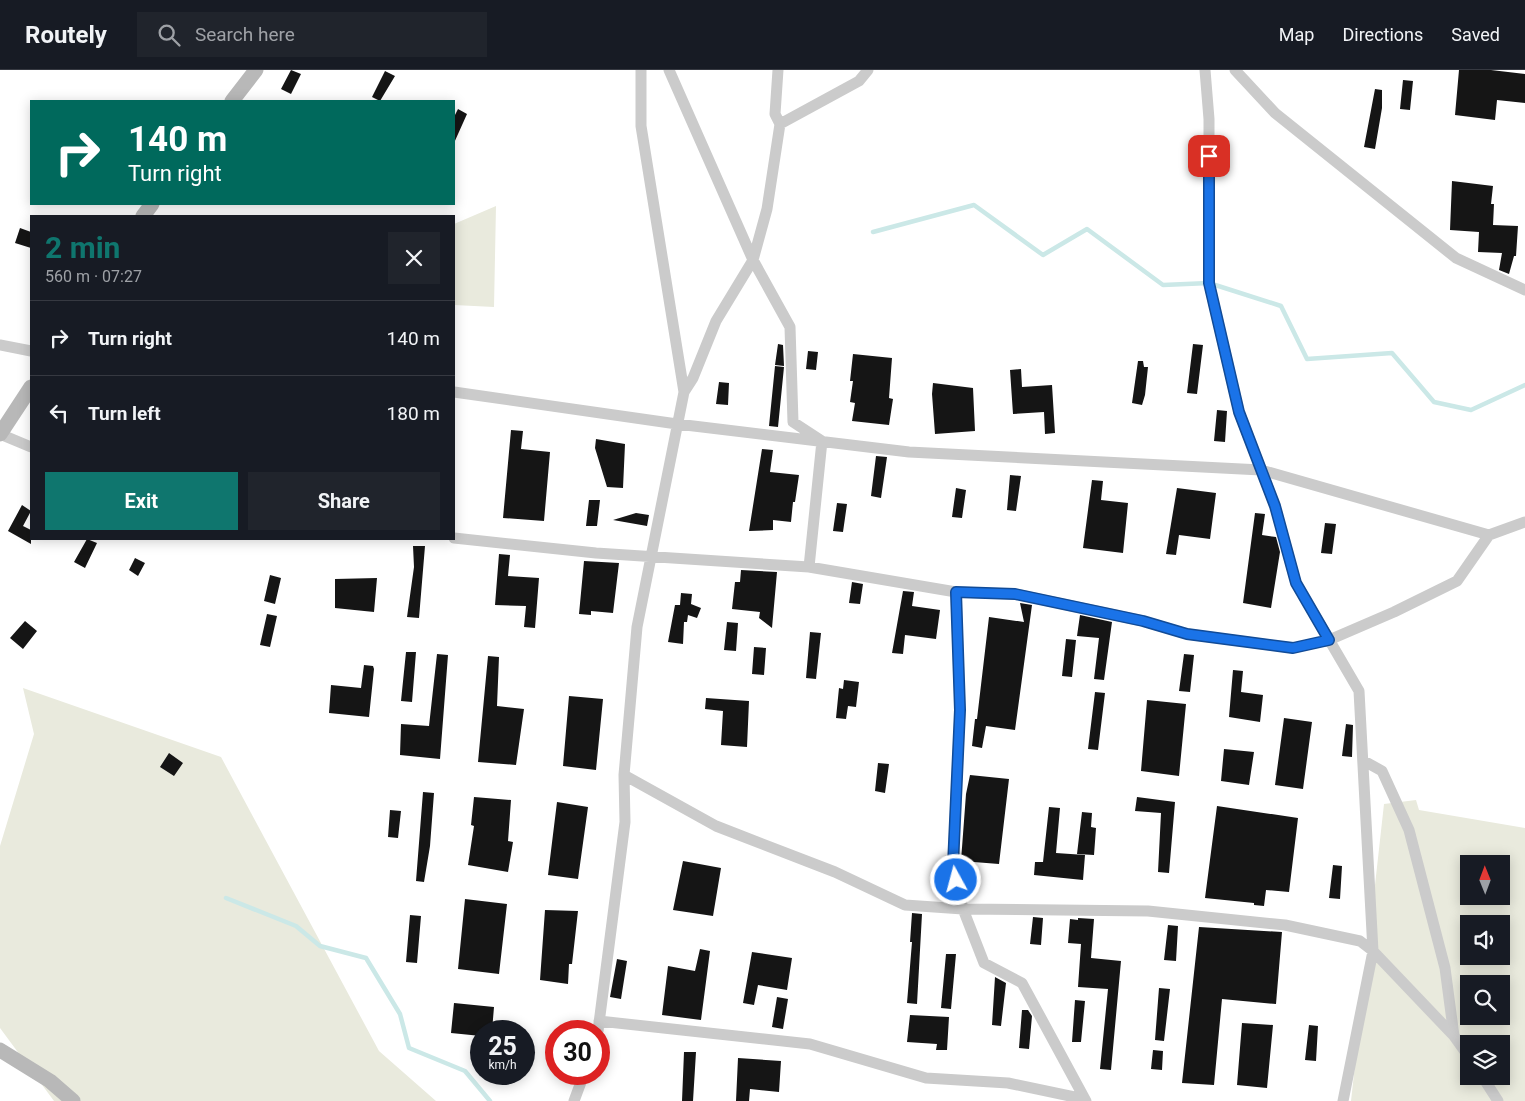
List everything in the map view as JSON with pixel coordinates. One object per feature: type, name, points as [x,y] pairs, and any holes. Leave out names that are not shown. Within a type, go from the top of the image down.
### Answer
[{"type":"main road","points":[[233,100],[256,70]]},
{"type":"main road","points":[[0,434],[30,389]]},
{"type":"main road","points":[[0,1050],[50,1081],[73,1101]]},
{"type":"street","points":[[641,70],[642,126],[684,392]]},
{"type":"street","points":[[669,70],[753,260],[790,327],[793,422],[822,441]]},
{"type":"street","points":[[599,1020],[625,822],[624,776],[637,627],[684,392],[693,378],[716,321],[753,260],[767,209],[780,124],[775,114],[778,70]]},
{"type":"street","points":[[780,124],[859,81],[868,70]]},
{"type":"street","points":[[1205,70],[1209,119],[1209,283],[1239,412],[1275,506],[1296,583],[1360,691],[1373,951],[1343,1101]]},
{"type":"street","points":[[1235,70],[1275,113],[1456,258],[1525,290]]},
{"type":"street","points":[[0,344],[30,351]]},
{"type":"street","points":[[455,392],[677,424],[909,452],[1261,470],[1489,535]]},
{"type":"street","points":[[0,434],[30,447]]},
{"type":"street","points":[[809,567],[822,441]]},
{"type":"street","points":[[455,538],[596,553],[651,555],[809,567],[956,592],[1015,594],[1143,621],[1187,634],[1293,648],[1329,640],[1394,612],[1456,581],[1489,535],[1525,522]]},
{"type":"street","points":[[956,592],[960,710],[953,865],[963,909],[984,963],[1022,983],[1085,1100]]},
{"type":"street","points":[[1364,761],[1382,771],[1409,830],[1444,968],[1454,1036]]},
{"type":"street","points":[[624,776],[716,826],[835,872],[905,905],[963,909],[1148,911],[1285,924],[1360,942],[1373,951],[1460,1044]]},
{"type":"street","points":[[610,1027],[810,1044],[926,1078],[1008,1083],[1085,1100]]},
{"type":"street","points":[[574,1101],[580,1085]]},
{"type":"street","points":[[1488,1085],[1498,1101]]},
{"type":"shaded area","points":[[496,206],[494,307],[455,305],[455,224]]},
{"type":"shaded area","points":[[23,688],[221,757],[379,1051],[436,1101],[54,1101],[0,1028],[0,846],[34,734]]},
{"type":"shaded area","points":[[1416,800],[1419,810],[1525,828],[1525,1101],[1351,1101],[1384,804]]},
{"type":"building","points":[[291,70],[301,74],[291,94],[281,89]]},
{"type":"building","points":[[1459,70],[1491,70],[1525,74],[1525,103],[1497,100],[1495,120],[1455,115]]},
{"type":"building","points":[[385,71],[395,76],[381,100],[372,97]]},
{"type":"building","points":[[1403,80],[1413,81],[1410,110],[1400,109]]},
{"type":"building","points":[[1375,89],[1382,90],[1382,108],[1375,149],[1364,147]]},
{"type":"building","points":[[458,109],[467,114],[455,141],[455,115]]},
{"type":"building","points":[[1452,181],[1493,186],[1491,204],[1494,204],[1493,225],[1518,226],[1516,256],[1514,256],[1509,274],[1499,270],[1502,253],[1478,252],[1479,232],[1450,230]]},
{"type":"building","points":[[20,228],[30,232],[30,248],[15,243]]},
{"type":"building","points":[[778,344],[783,345],[784,366],[775,365]]},
{"type":"building","points":[[1193,344],[1203,345],[1197,394],[1187,393]]},
{"type":"building","points":[[808,351],[818,352],[816,370],[806,369]]},
{"type":"building","points":[[853,354],[892,358],[889,398],[893,399],[889,425],[852,421],[855,403],[850,402],[853,381],[850,381]]},
{"type":"building","points":[[1138,361],[1143,361],[1144,367],[1148,367],[1142,405],[1132,403]]},
{"type":"building","points":[[775,366],[784,367],[778,427],[769,426]]},
{"type":"building","points":[[1021,369],[1022,387],[1052,385],[1055,433],[1045,434],[1044,412],[1013,414],[1010,370]]},
{"type":"building","points":[[719,382],[729,383],[728,405],[716,404]]},
{"type":"building","points":[[933,383],[973,388],[975,431],[935,434]]},
{"type":"building","points":[[1217,410],[1227,411],[1225,442],[1214,441]]},
{"type":"building","points":[[511,430],[523,431],[521,449],[550,452],[544,521],[503,518]]},
{"type":"building","points":[[596,439],[625,444],[623,488],[607,487],[595,448]]},
{"type":"building","points":[[762,449],[773,450],[770,472],[799,475],[795,502],[793,502],[791,522],[773,520],[773,530],[749,531]]},
{"type":"building","points":[[876,456],[887,457],[881,498],[871,496]]},
{"type":"building","points":[[1010,475],[1021,476],[1016,511],[1007,510]]},
{"type":"building","points":[[1092,480],[1103,481],[1101,500],[1128,503],[1123,553],[1083,548]]},
{"type":"building","points":[[956,488],[966,490],[962,518],[952,517]]},
{"type":"building","points":[[1177,488],[1216,493],[1210,539],[1179,535],[1176,555],[1166,554]]},
{"type":"building","points":[[589,500],[600,500],[597,526],[586,526]]},
{"type":"building","points":[[837,503],[847,504],[843,532],[833,531]]},
{"type":"building","points":[[22,505],[30,510],[23,526],[30,530],[31,544],[8,531]]},
{"type":"building","points":[[636,513],[649,515],[647,526],[613,520]]},
{"type":"building","points":[[1255,513],[1265,514],[1262,535],[1276,537],[1280,552],[1271,608],[1243,603]]},
{"type":"building","points":[[1325,523],[1336,524],[1332,554],[1321,553]]},
{"type":"building","points":[[86,540],[97,543],[85,568],[74,562]]},
{"type":"building","points":[[413,546],[425,546],[419,618],[407,617],[414,567]]},
{"type":"building","points":[[499,554],[510,555],[508,576],[539,578],[535,628],[524,627],[526,606],[495,605]]},
{"type":"building","points":[[135,558],[145,563],[138,576],[129,570]]},
{"type":"building","points":[[584,561],[619,563],[613,613],[591,611],[591,615],[579,614]]},
{"type":"building","points":[[741,570],[777,572],[772,628],[759,618],[760,612],[732,609],[735,582],[740,582]]},
{"type":"building","points":[[270,575],[281,578],[275,604],[264,601]]},
{"type":"building","points":[[377,578],[374,612],[335,608],[335,579]]},
{"type":"building","points":[[852,582],[863,584],[860,604],[849,603]]},
{"type":"building","points":[[903,591],[914,592],[912,606],[940,610],[936,639],[905,635],[903,654],[892,653]]},
{"type":"building","points":[[681,593],[692,594],[691,604],[701,608],[697,618],[688,615],[687,622],[684,622],[683,644],[668,642],[675,605],[680,605]]},
{"type":"building","points":[[1020,603],[1032,605],[1015,730],[986,726],[982,748],[972,746],[989,617],[1024,622]]},
{"type":"building","points":[[267,614],[277,616],[270,647],[260,645]]},
{"type":"building","points":[[1080,615],[1112,622],[1104,680],[1094,679],[1099,638],[1077,636]]},
{"type":"building","points":[[25,621],[37,631],[23,649],[10,638]]},
{"type":"building","points":[[727,622],[738,623],[736,651],[724,650]]},
{"type":"building","points":[[810,632],[821,633],[816,679],[806,678]]},
{"type":"building","points":[[1066,639],[1076,640],[1072,677],[1062,676]]},
{"type":"building","points":[[754,647],[766,648],[764,675],[752,674]]},
{"type":"building","points":[[406,652],[416,652],[412,702],[401,701]]},
{"type":"building","points":[[437,654],[448,655],[440,759],[400,755],[401,724],[429,726]]},
{"type":"building","points":[[1184,654],[1194,655],[1190,692],[1179,691]]},
{"type":"building","points":[[488,656],[499,657],[497,706],[524,709],[516,765],[478,762]]},
{"type":"building","points":[[364,665],[373,666],[374,669],[369,717],[329,713],[331,685],[361,688]]},
{"type":"building","points":[[1233,670],[1243,671],[1241,692],[1263,695],[1260,722],[1229,717]]},
{"type":"building","points":[[844,680],[859,682],[856,707],[848,706],[846,719],[836,718],[839,688],[843,689]]},
{"type":"building","points":[[1095,692],[1105,693],[1098,750],[1088,749]]},
{"type":"building","points":[[569,696],[603,699],[596,770],[563,766]]},
{"type":"building","points":[[706,698],[749,701],[747,747],[721,745],[723,711],[705,709]]},
{"type":"building","points":[[1147,700],[1186,704],[1179,776],[1141,771]]},
{"type":"building","points":[[1284,718],[1312,722],[1303,789],[1275,785]]},
{"type":"building","points":[[1346,724],[1353,725],[1352,757],[1342,756]]},
{"type":"building","points":[[1224,749],[1254,752],[1249,785],[1221,781]]},
{"type":"building","points":[[169,753],[183,763],[174,776],[160,767]]},
{"type":"building","points":[[878,763],[889,764],[885,793],[875,791]]},
{"type":"building","points":[[970,775],[1009,779],[999,864],[961,861],[966,794]]},
{"type":"building","points":[[423,792],[434,793],[430,846],[424,882],[416,881]]},
{"type":"building","points":[[474,797],[511,800],[508,841],[513,842],[508,872],[468,865],[474,826],[471,825]]},
{"type":"building","points":[[1137,797],[1175,802],[1169,873],[1158,872],[1161,813],[1135,811]]},
{"type":"building","points":[[557,802],[588,807],[578,879],[548,875]]},
{"type":"building","points":[[1217,806],[1298,818],[1289,892],[1266,890],[1264,906],[1254,905],[1254,903],[1205,898]]},
{"type":"building","points":[[1049,807],[1060,808],[1056,853],[1085,855],[1083,880],[1034,875],[1035,862],[1043,862]]},
{"type":"building","points":[[390,810],[401,811],[398,838],[388,837]]},
{"type":"building","points":[[1082,812],[1092,813],[1091,827],[1096,828],[1094,855],[1077,854]]},
{"type":"building","points":[[683,861],[721,868],[713,916],[673,910]]},
{"type":"building","points":[[1333,865],[1342,866],[1340,899],[1329,898]]},
{"type":"building","points":[[465,899],[507,904],[499,974],[458,969]]},
{"type":"building","points":[[545,910],[578,911],[572,964],[569,964],[568,984],[540,980]]},
{"type":"building","points":[[912,913],[922,914],[917,1004],[907,1003],[912,942],[910,942]]},
{"type":"building","points":[[410,915],[421,916],[417,963],[406,962]]},
{"type":"building","points":[[1033,917],[1043,918],[1041,945],[1030,944]]},
{"type":"building","points":[[1078,918],[1094,919],[1091,958],[1121,961],[1111,1070],[1100,1069],[1108,989],[1078,987],[1081,944],[1068,943],[1070,919],[1078,920]]},
{"type":"building","points":[[1168,925],[1178,926],[1176,961],[1164,960]]},
{"type":"building","points":[[1199,927],[1282,932],[1276,1004],[1222,999],[1214,1085],[1182,1083]]},
{"type":"building","points":[[700,949],[710,951],[701,1020],[662,1015],[668,966],[695,971]]},
{"type":"building","points":[[752,952],[792,958],[787,990],[758,985],[754,1005],[743,1003]]},
{"type":"building","points":[[946,954],[956,954],[951,1009],[941,1008]]},
{"type":"building","points":[[617,959],[627,961],[621,999],[610,997]]},
{"type":"building","points":[[995,977],[1006,983],[1001,1026],[992,1025]]},
{"type":"building","points":[[1159,988],[1170,989],[1164,1041],[1155,1040]]},
{"type":"building","points":[[777,997],[788,999],[783,1029],[772,1027]]},
{"type":"building","points":[[1075,1000],[1085,1001],[1081,1042],[1072,1042]]},
{"type":"building","points":[[454,1003],[494,1007],[493,1020],[470,1020],[470,1035],[451,1033]]},
{"type":"building","points":[[1022,1010],[1028,1010],[1032,1016],[1029,1049],[1019,1048]]},
{"type":"building","points":[[910,1015],[949,1017],[947,1050],[936,1050],[937,1044],[907,1042]]},
{"type":"building","points":[[1242,1023],[1273,1025],[1267,1088],[1237,1085]]},
{"type":"building","points":[[1309,1025],[1318,1026],[1316,1061],[1305,1060]]},
{"type":"building","points":[[1153,1050],[1163,1051],[1162,1070],[1151,1069]]},
{"type":"building","points":[[684,1052],[696,1052],[693,1101],[682,1101]]},
{"type":"building","points":[[738,1058],[781,1061],[779,1092],[750,1089],[749,1101],[736,1101]]},
{"type":"waterway","points":[[873,232],[974,205],[1043,255],[1087,229],[1163,285],[1209,283],[1281,306],[1307,359],[1392,353],[1434,402],[1471,410],[1525,385]]},
{"type":"waterway","points":[[226,898],[296,926],[320,946],[366,958],[400,1014],[409,1048],[465,1071],[490,1101]]},
{"type":"route","points":[[956,880],[953,865],[960,710],[956,592],[1015,594],[1143,621],[1187,634],[1293,648],[1329,640],[1296,583],[1275,506],[1239,412],[1209,283],[1209,156]]}]
